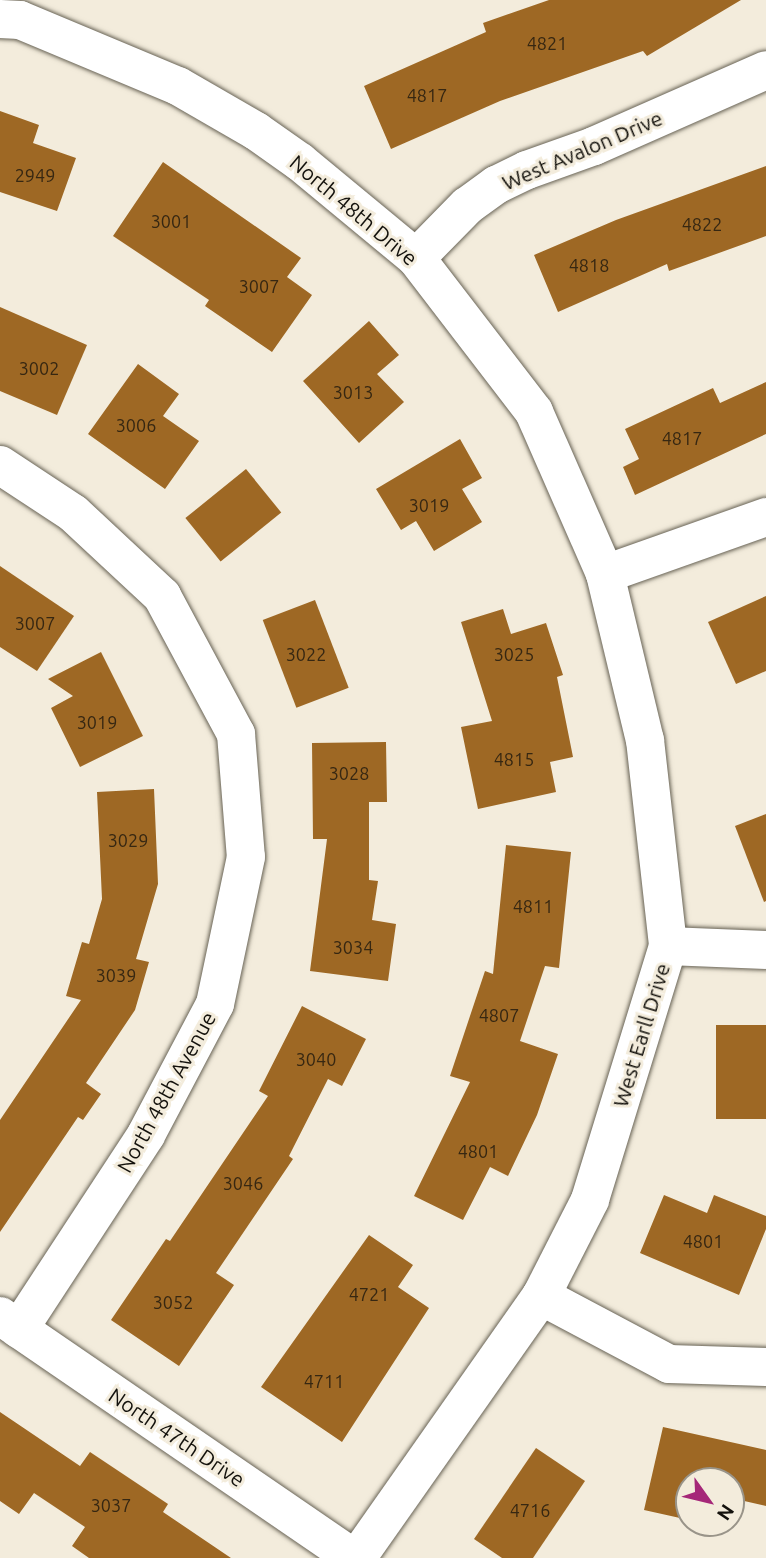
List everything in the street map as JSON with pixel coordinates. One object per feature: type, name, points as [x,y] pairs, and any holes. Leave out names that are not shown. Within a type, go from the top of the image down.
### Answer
[{"type":"street","name":"North 48th Drive","points":[[16,13],[178,86],[256,131],[300,162],[416,258],[534,412],[605,574]]},
{"type":"street","name":"West Avalon Drive","points":[[416,258],[467,206],[496,185],[527,170],[594,146],[766,70]]},
{"type":"street","name":"North 48th Avenue","points":[[0,465],[73,513],[162,596],[236,734],[246,857],[215,1004],[146,1135],[10,1322]]},
{"type":"street","points":[[605,574],[766,517]]},
{"type":"street","name":"West Earll Drive","points":[[356,1558],[541,1297],[590,1200],[668,946],[645,740],[605,574]]},
{"type":"street","points":[[668,946],[766,950]]},
{"type":"street","points":[[541,1297],[668,1364],[766,1367]]},
{"type":"street","name":"North 47th Drive","points":[[10,1322],[356,1558]]},
{"type":"building","points":[[549,0],[741,0],[647,56],[643,51],[500,101],[391,149],[364,86],[486,32],[483,23]]},
{"type":"building","points":[[0,111],[39,125],[33,143],[76,158],[57,211],[0,192]]},
{"type":"building","points":[[163,162],[301,258],[287,277],[312,295],[272,352],[205,306],[209,300],[113,236]]},
{"type":"building","points":[[766,166],[766,236],[669,271],[667,264],[558,312],[534,255],[616,220]]},
{"type":"building","points":[[0,307],[87,345],[57,415],[0,391]]},
{"type":"building","points":[[369,321],[399,355],[377,374],[404,402],[359,443],[303,381]]},
{"type":"building","points":[[138,364],[179,394],[163,416],[199,441],[165,489],[88,434]]},
{"type":"building","points":[[766,382],[766,434],[635,495],[623,467],[639,459],[625,429],[713,388],[720,403]]},
{"type":"building","points":[[460,439],[482,478],[462,489],[482,522],[434,551],[416,521],[401,530],[376,489]]},
{"type":"building","points":[[246,469],[281,513],[221,562],[185,518]]},
{"type":"building","points":[[0,566],[74,616],[37,671],[0,647]]},
{"type":"building","points":[[766,596],[766,671],[736,684],[708,622]]},
{"type":"building","points":[[315,600],[349,688],[296,708],[263,620]]},
{"type":"building","points":[[503,609],[511,634],[546,623],[563,675],[557,677],[573,757],[550,762],[556,792],[478,809],[461,727],[492,721],[461,622]]},
{"type":"building","points":[[101,652],[143,736],[80,767],[51,708],[73,696],[48,679]]},
{"type":"building","points":[[386,742],[387,802],[369,802],[369,880],[378,881],[372,920],[396,924],[388,981],[310,971],[327,839],[313,839],[312,743]]},
{"type":"building","points":[[154,789],[158,884],[136,959],[149,962],[135,1010],[86,1083],[101,1094],[83,1120],[78,1117],[0,1232],[0,1120],[81,1000],[66,996],[82,942],[89,944],[102,899],[97,792]]},
{"type":"building","points":[[766,814],[766,901],[764,902],[735,826]]},
{"type":"building","points":[[506,845],[571,852],[559,968],[545,966],[520,1041],[558,1054],[537,1115],[508,1176],[490,1167],[463,1220],[414,1196],[470,1082],[450,1076],[485,971],[493,974]]},
{"type":"building","points":[[302,1006],[366,1039],[342,1086],[328,1079],[289,1156],[293,1159],[216,1273],[234,1285],[179,1366],[111,1320],[166,1239],[170,1241],[268,1096],[259,1091]]},
{"type":"building","points":[[716,1025],[766,1025],[766,1119],[716,1119]]},
{"type":"building","points":[[664,1195],[707,1213],[714,1195],[766,1216],[766,1229],[739,1295],[640,1253]]},
{"type":"building","points":[[369,1235],[413,1265],[398,1287],[429,1308],[342,1442],[261,1387]]},
{"type":"building","points":[[0,1412],[80,1466],[90,1452],[168,1504],[163,1512],[231,1558],[89,1558],[72,1546],[85,1527],[34,1493],[19,1514],[0,1501]]},
{"type":"building","points":[[663,1427],[766,1450],[766,1506],[745,1501],[745,1467],[675,1467],[675,1517],[644,1510]]},
{"type":"building","points":[[536,1448],[585,1481],[533,1558],[502,1558],[474,1539]]}]
